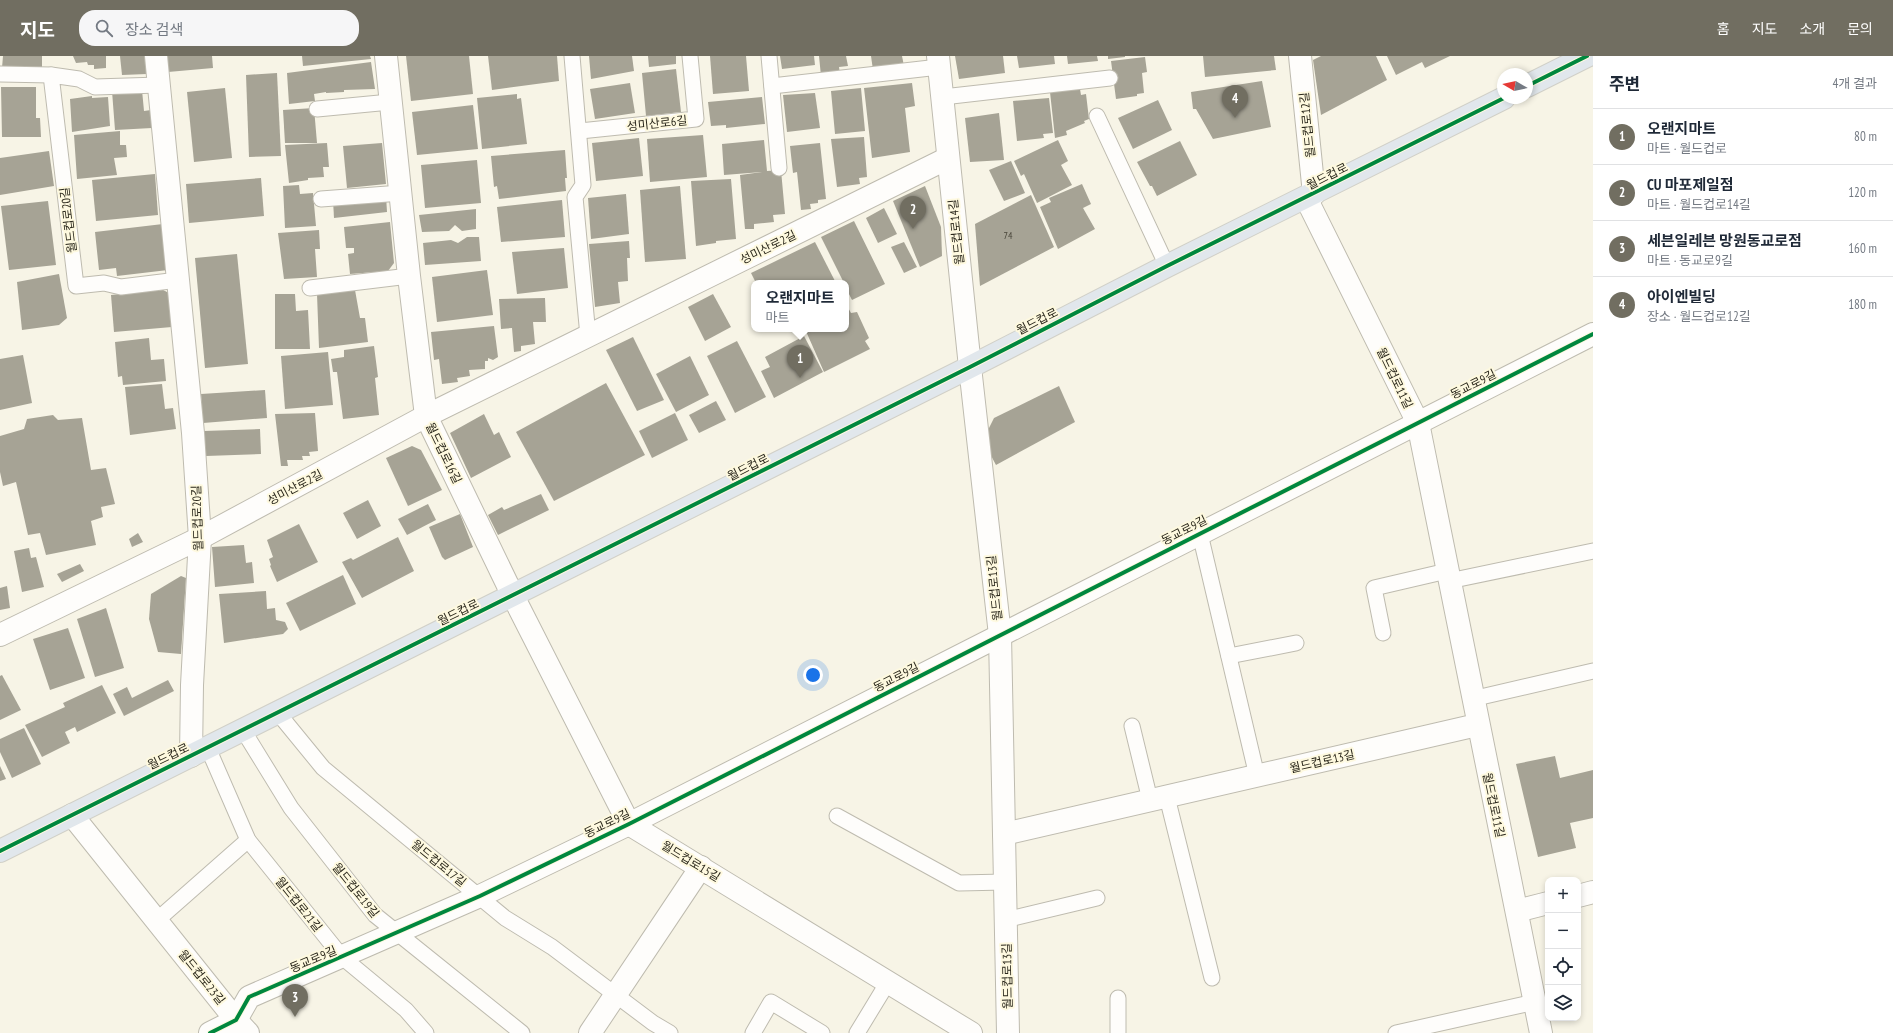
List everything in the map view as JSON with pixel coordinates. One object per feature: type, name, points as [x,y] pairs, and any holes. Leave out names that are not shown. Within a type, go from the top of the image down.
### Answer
[{"type":"main road","points":[[1533,83],[1587,56]]},
{"type":"main road","name":"월드컵로","points":[[0,851],[970,368],[1166,266],[1310,196],[1497,102]]},
{"type":"street","name":"월드컵로20길","points":[[156,56],[193,433],[200,538],[192,685],[199,752]]},
{"type":"street","name":"월드컵로16길","points":[[386,56],[409,276],[426,416],[513,596]]},
{"type":"street","name":"월드컵로12길","points":[[1300,56],[1310,196]]},
{"type":"street","name":"월드컵로14길","points":[[939,62],[970,368]]},
{"type":"street","name":"성미산로2길","points":[[0,635],[200,538],[426,416],[948,158]]},
{"type":"street","name":"월드컵로11길","points":[[1310,196],[1418,423],[1477,725],[1517,911],[1541,1033]]},
{"type":"street","name":"동교로9길","points":[[242,1027],[249,998],[480,896],[629,824],[1593,334]]},
{"type":"street","name":"월드컵로13길","points":[[970,368],[1000,635],[1008,1033]]},
{"type":"street","points":[[513,596],[629,824]]},
{"type":"street","name":"월드컵로13길","points":[[1004,834],[1477,725]]},
{"type":"street","name":"월드컵로23길","points":[[72,815],[242,1027]]},
{"type":"street","name":"월드컵로15길","points":[[629,824],[971,1033]]},
{"type":"street","points":[[590,1033],[701,867]]},
{"type":"street","points":[[1581,895],[1593,892]]},
{"type":"street","points":[[1517,911],[1545,904]]},
{"type":"street","points":[[210,1033],[242,1027]]},
{"type":"lane","points":[[572,56],[580,131],[583,185],[575,196],[588,336]]},
{"type":"lane","name":"성미산로6길","points":[[580,131],[696,119],[690,56]]},
{"type":"lane","points":[[769,56],[780,168]]},
{"type":"lane","name":"월드컵로14길","points":[[772,86],[939,62]]},
{"type":"lane","points":[[0,74],[51,75],[79,79],[95,87],[159,85]]},
{"type":"lane","name":"월드컵로20길","points":[[51,75],[76,286],[104,283],[121,287],[178,280]]},
{"type":"lane","points":[[943,96],[1110,78]]},
{"type":"lane","points":[[317,108],[390,102]]},
{"type":"lane","points":[[1097,116],[1166,266]]},
{"type":"lane","points":[[321,199],[401,193]]},
{"type":"lane","points":[[310,288],[409,276]]},
{"type":"lane","name":"동교로9길","points":[[1200,534],[1257,776]]},
{"type":"lane","points":[[1383,633],[1374,588],[1593,551]]},
{"type":"lane","points":[[1229,656],[1296,643]]},
{"type":"lane","points":[[1472,699],[1593,671]]},
{"type":"lane","name":"월드컵로17길","points":[[278,713],[323,768],[505,918],[552,947],[617,994],[653,1023],[670,1033]]},
{"type":"lane","points":[[1132,726],[1158,798],[1212,978]]},
{"type":"lane","name":"월드컵로19길","points":[[244,730],[291,808],[374,916],[522,1033]]},
{"type":"lane","name":"월드컵로21길","points":[[199,752],[248,840],[342,957],[406,1010],[426,1033]]},
{"type":"lane","points":[[837,816],[958,883],[1005,882]]},
{"type":"lane","points":[[156,921],[248,840]]},
{"type":"lane","points":[[1006,920],[1097,898]]},
{"type":"lane","points":[[857,1033],[888,982]]},
{"type":"lane","points":[[1118,998],[1118,1033]]},
{"type":"lane","points":[[753,1033],[771,1002],[822,1033]]},
{"type":"lane","points":[[1396,1033],[1534,1002]]},
{"type":"building","points":[[3,56],[42,56],[42,69],[2,68]]},
{"type":"building","points":[[73,56],[106,56],[106,68],[94,69],[94,65],[88,65],[87,62],[76,63]]},
{"type":"building","points":[[120,56],[148,56],[147,74],[122,75]]},
{"type":"building","points":[[166,56],[212,56],[213,68],[168,72]]},
{"type":"building","points":[[302,56],[370,56],[371,59],[303,66]]},
{"type":"building","points":[[406,56],[469,56],[473,94],[411,101]]},
{"type":"building","points":[[488,56],[557,56],[559,81],[492,90]]},
{"type":"building","points":[[589,56],[632,56],[634,71],[591,79]]},
{"type":"building","points":[[648,56],[676,56],[676,64],[649,67]]},
{"type":"building","points":[[710,56],[746,56],[749,91],[713,94]]},
{"type":"building","points":[[780,56],[814,56],[815,65],[782,69]]},
{"type":"building","points":[[819,56],[846,56],[848,66],[839,67],[840,74],[821,76]]},
{"type":"building","points":[[871,56],[902,56],[904,66],[873,70]]},
{"type":"building","points":[[955,56],[1003,56],[1005,73],[959,79]]},
{"type":"building","points":[[1017,56],[1054,56],[1055,64],[1019,68]]},
{"type":"building","points":[[1067,56],[1097,56],[1098,61],[1068,64]]},
{"type":"building","points":[[1108,56],[1125,56],[1125,57],[1108,59]]},
{"type":"building","points":[[1203,56],[1274,56],[1276,70],[1205,77]]},
{"type":"building","points":[[1321,56],[1376,56],[1387,80],[1321,115],[1313,60]]},
{"type":"building","points":[[1387,56],[1450,56],[1425,68],[1422,62],[1396,75]]},
{"type":"building","points":[[1145,57],[1147,72],[1142,73],[1144,93],[1137,94],[1137,96],[1116,99],[1111,61]]},
{"type":"building","points":[[371,62],[375,89],[344,90],[344,92],[314,94],[315,101],[289,104],[287,73]]},
{"type":"building","points":[[676,69],[681,112],[646,116],[642,73]]},
{"type":"building","points":[[277,73],[281,156],[249,157],[246,75]]},
{"type":"building","points":[[1262,81],[1271,127],[1213,139],[1196,109],[1193,109],[1191,92]]},
{"type":"building","points":[[630,83],[635,113],[595,119],[590,89]]},
{"type":"building","points":[[912,83],[915,106],[905,108],[910,152],[872,158],[864,88]]},
{"type":"building","points":[[1,87],[36,87],[36,118],[40,118],[41,137],[2,137]]},
{"type":"building","points":[[225,88],[232,158],[194,162],[187,92]]},
{"type":"building","points":[[861,88],[865,131],[835,134],[831,91]]},
{"type":"building","points":[[1080,89],[1081,95],[1086,94],[1089,119],[1084,121],[1085,123],[1066,131],[1067,135],[1055,138],[1050,92]]},
{"type":"building","points":[[142,90],[144,111],[151,110],[152,128],[115,130],[112,91]]},
{"type":"building","points":[[815,93],[820,128],[787,132],[783,95]]},
{"type":"building","points":[[517,94],[517,99],[521,98],[527,144],[482,149],[477,98]]},
{"type":"building","points":[[92,96],[92,98],[108,97],[110,126],[72,132],[70,99]]},
{"type":"building","points":[[762,97],[765,124],[726,128],[726,125],[711,126],[708,102]]},
{"type":"building","points":[[1049,98],[1053,133],[1043,134],[1044,138],[1017,141],[1013,101]]},
{"type":"building","points":[[1158,100],[1172,130],[1133,149],[1118,118]]},
{"type":"building","points":[[473,105],[478,149],[417,155],[412,112]]},
{"type":"building","points":[[314,108],[317,143],[285,143],[283,110]]},
{"type":"building","points":[[999,113],[1004,160],[970,162],[965,118]]},
{"type":"building","points":[[120,131],[120,145],[126,145],[127,157],[114,158],[117,175],[77,179],[74,135]]},
{"type":"building","points":[[703,135],[707,177],[650,182],[647,139]]},
{"type":"building","points":[[864,137],[867,177],[859,178],[860,184],[837,187],[831,139]]},
{"type":"building","points":[[639,138],[643,176],[596,181],[592,143]]},
{"type":"building","points":[[764,140],[767,171],[781,170],[785,214],[773,215],[774,222],[754,224],[754,229],[745,229],[740,175],[762,172],[724,175],[722,144]]},
{"type":"building","points":[[1058,140],[1068,161],[1061,165],[1072,185],[1037,203],[1024,174],[1021,176],[1014,161]]},
{"type":"building","points":[[1180,141],[1197,175],[1157,196],[1137,162]]},
{"type":"building","points":[[327,143],[329,167],[323,167],[324,177],[308,178],[308,180],[289,183],[285,145]]},
{"type":"building","points":[[382,143],[386,184],[347,188],[343,146]]},
{"type":"building","points":[[820,143],[826,199],[818,200],[818,203],[810,204],[811,209],[801,210],[797,172],[793,173],[790,146]]},
{"type":"building","points":[[565,150],[567,178],[565,178],[566,191],[499,199],[497,186],[494,187],[491,156]]},
{"type":"building","points":[[49,151],[54,186],[0,195],[0,158]]},
{"type":"building","points":[[477,160],[481,203],[425,208],[421,165]]},
{"type":"building","points":[[1011,161],[1025,193],[1004,201],[989,170]]},
{"type":"building","points":[[155,174],[158,215],[96,221],[92,180]]},
{"type":"building","points":[[261,178],[264,216],[189,223],[186,184]]},
{"type":"building","points":[[731,179],[736,239],[716,241],[716,243],[696,246],[691,181]]},
{"type":"building","points":[[1082,184],[1091,204],[1083,208],[1095,229],[1058,249],[1040,207],[1051,202],[1049,198]]},
{"type":"building","points":[[299,185],[300,194],[313,193],[316,226],[285,228],[283,186]]},
{"type":"building","points":[[680,186],[686,259],[645,262],[640,190]]},
{"type":"building","points":[[925,186],[941,227],[942,256],[920,267],[893,201]]},
{"type":"building","points":[[626,194],[629,234],[591,239],[588,198]]},
{"type":"building","points":[[386,195],[387,212],[334,218],[333,200]]},
{"type":"building","points":[[1031,195],[1054,247],[980,286],[975,224]]},
{"type":"building","points":[[562,200],[565,237],[501,242],[497,207]]},
{"type":"building","points":[[48,201],[56,265],[9,270],[1,206]]},
{"type":"building","points":[[884,208],[897,234],[878,243],[866,218]]},
{"type":"building","points":[[476,209],[476,229],[462,231],[455,225],[449,231],[422,232],[419,215]]},
{"type":"building","points":[[854,221],[885,284],[852,300],[849,294],[849,280],[842,280],[821,237]]},
{"type":"building","points":[[390,222],[394,263],[388,271],[350,274],[348,254],[354,253],[354,248],[346,248],[344,227]]},
{"type":"building","points":[[163,224],[168,270],[117,276],[116,268],[99,270],[95,232]]},
{"type":"building","points":[[319,230],[320,249],[315,249],[317,277],[284,279],[278,233]]},
{"type":"building","points":[[467,237],[479,237],[481,261],[425,265],[423,243],[451,240],[458,243]]},
{"type":"building","points":[[629,241],[630,258],[627,258],[628,281],[618,282],[620,303],[595,307],[589,244]]},
{"type":"building","points":[[815,242],[834,280],[754,280],[751,273]]},
{"type":"building","points":[[904,242],[917,267],[904,273],[891,247]]},
{"type":"building","points":[[564,248],[568,288],[517,294],[512,252]]},
{"type":"building","points":[[237,254],[248,364],[205,368],[195,258]]},
{"type":"building","points":[[487,270],[493,315],[437,322],[432,277]]},
{"type":"building","points":[[59,274],[67,318],[59,325],[22,330],[17,282]]},
{"type":"building","points":[[163,290],[169,293],[172,327],[114,332],[111,295]]},
{"type":"building","points":[[355,290],[360,318],[365,318],[368,342],[319,348],[317,294]]},
{"type":"building","points":[[275,294],[295,294],[296,311],[308,310],[310,349],[275,349]]},
{"type":"building","points":[[713,294],[731,327],[705,341],[688,307]]},
{"type":"building","points":[[545,298],[546,322],[533,322],[535,344],[521,346],[521,351],[514,352],[512,328],[501,329],[499,299]]},
{"type":"building","points":[[849,309],[851,313],[857,312],[869,338],[865,341],[870,349],[824,372],[806,332],[849,332]]},
{"type":"building","points":[[494,326],[498,357],[493,360],[488,358],[488,361],[485,361],[485,369],[469,370],[470,376],[457,378],[458,382],[442,384],[439,359],[434,360],[431,332]]},
{"type":"building","points":[[804,336],[823,372],[774,398],[761,371],[770,367],[765,357]]},
{"type":"building","points":[[633,337],[664,400],[637,411],[606,350]]},
{"type":"building","points":[[149,338],[151,360],[164,359],[166,381],[123,385],[122,376],[118,377],[115,342]]},
{"type":"building","points":[[737,341],[766,397],[735,413],[707,356]]},
{"type":"building","points":[[374,346],[378,377],[375,378],[379,415],[343,419],[337,372],[333,372],[331,359],[344,357],[344,350]]},
{"type":"building","points":[[328,352],[333,405],[285,409],[281,356]]},
{"type":"building","points":[[23,355],[32,403],[0,410],[0,359]]},
{"type":"building","points":[[690,356],[709,395],[676,412],[656,374]]},
{"type":"building","points":[[606,383],[645,455],[554,501],[516,432]]},
{"type":"building","points":[[162,384],[165,409],[173,408],[176,429],[130,435],[125,387]]},
{"type":"building","points":[[1059,386],[1075,422],[996,465],[989,452],[985,436],[994,418]]},
{"type":"building","points":[[265,390],[267,418],[203,423],[201,394]]},
{"type":"building","points":[[716,401],[726,420],[699,433],[689,415]]},
{"type":"building","points":[[315,413],[318,451],[309,452],[310,456],[302,456],[303,460],[287,460],[288,466],[281,466],[275,414]]},
{"type":"building","points":[[675,413],[688,440],[652,458],[639,431]]},
{"type":"building","points":[[484,414],[494,435],[499,432],[511,457],[471,478],[450,433]]},
{"type":"building","points":[[53,415],[58,420],[82,418],[91,470],[106,468],[115,504],[101,507],[103,517],[91,521],[96,545],[46,555],[40,533],[28,535],[16,482],[3,486],[0,472],[0,436],[24,429],[27,419]]},
{"type":"building","points":[[260,429],[261,454],[206,456],[204,431]]},
{"type":"building","points":[[412,446],[421,450],[442,490],[408,506],[386,458]]},
{"type":"building","points":[[541,494],[549,510],[498,535],[488,515],[502,507],[504,510]]},
{"type":"building","points":[[368,500],[381,526],[357,539],[343,513]]},
{"type":"building","points":[[428,504],[436,520],[407,535],[398,519]]},
{"type":"building","points":[[460,514],[473,547],[445,560],[442,557],[429,527]]},
{"type":"building","points":[[299,524],[318,562],[277,582],[270,566],[269,559],[273,557],[267,540]]},
{"type":"building","points":[[138,533],[143,542],[132,547],[129,539]]},
{"type":"building","points":[[398,537],[414,571],[362,598],[342,562],[351,558],[353,560]]},
{"type":"building","points":[[244,545],[246,563],[252,562],[254,583],[215,587],[212,547]]},
{"type":"building","points":[[29,548],[31,558],[36,557],[44,587],[22,592],[14,551]]},
{"type":"building","points":[[80,564],[84,571],[62,582],[57,574]]},
{"type":"building","points":[[343,575],[356,604],[300,631],[286,603]]},
{"type":"building","points":[[181,576],[186,578],[181,654],[158,652],[149,619],[151,594]]},
{"type":"building","points":[[7,586],[10,608],[0,610],[0,588]]},
{"type":"building","points":[[266,591],[267,609],[275,608],[276,620],[285,622],[288,629],[283,634],[224,643],[219,594]]},
{"type":"building","points":[[106,608],[124,668],[95,677],[77,619]]},
{"type":"building","points":[[68,628],[85,678],[50,690],[33,639]]},
{"type":"building","points":[[2,675],[21,710],[0,720],[0,676]]},
{"type":"building","points":[[168,680],[174,691],[124,716],[113,694],[127,687],[132,698]]},
{"type":"building","points":[[102,685],[116,713],[77,732],[75,727],[65,732],[70,743],[42,757],[25,725],[65,707],[63,703]]},
{"type":"building","points":[[24,728],[41,764],[12,778],[0,752],[0,739]]},
{"type":"building","points":[[1555,756],[1560,778],[1593,770],[1593,818],[1570,823],[1576,848],[1538,857],[1516,764]]},
{"type":"building","points":[[0,766],[6,779],[0,781]]},
{"type":"cycle path","points":[[1533,83],[1587,56]]},
{"type":"cycle path","points":[[0,851],[970,367],[1167,266],[1497,101]]},
{"type":"cycle path","points":[[210,1033],[236,1020],[249,997],[480,896],[629,824],[1593,334]]},
{"type":"place","name":"아이엔빌딩","points":[[1235,118]]},
{"type":"place","name":"CU 마포제일점","points":[[913,229]]},
{"type":"place","name":"오랜지마트","points":[[800,378]]},
{"type":"place","name":"세븐일레븐 망원동교로점","points":[[295,1017]]}]
